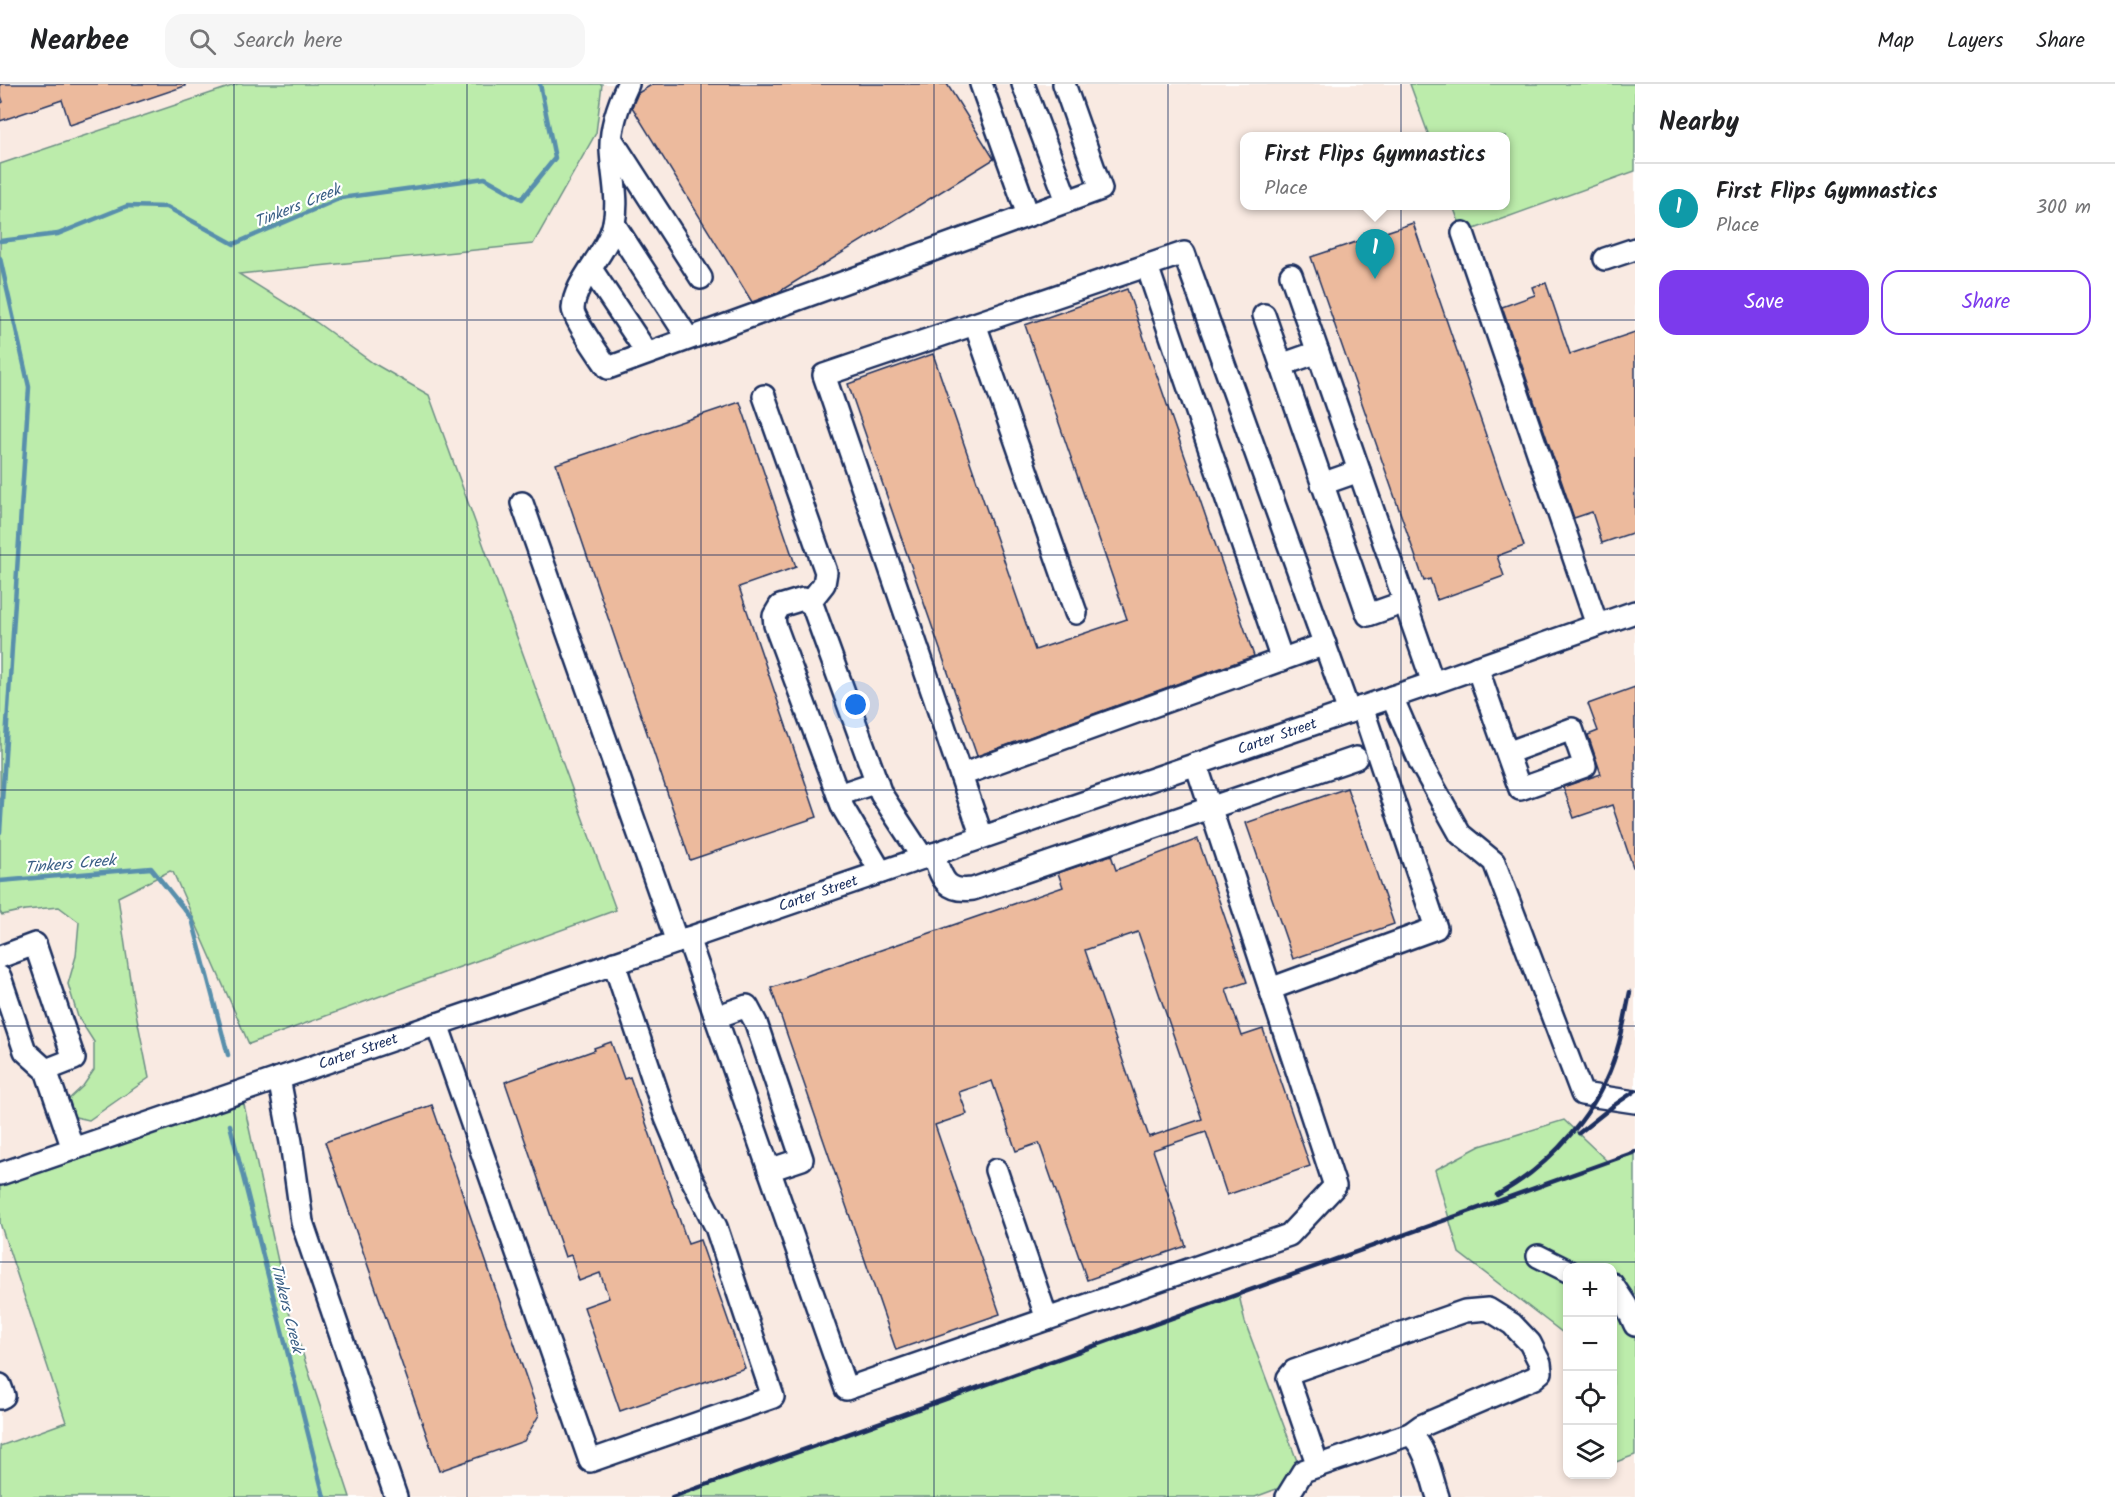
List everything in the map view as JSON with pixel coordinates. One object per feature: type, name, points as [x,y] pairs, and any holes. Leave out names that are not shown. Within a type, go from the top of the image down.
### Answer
[{"type":"street","points":[[628,84],[618,105],[611,139],[616,202],[614,224],[601,253],[575,296],[573,312],[608,368],[1101,189],[1064,84]]},
{"type":"street","points":[[981,84],[1028,215]]},
{"type":"street","points":[[1023,84],[1066,201]]},
{"type":"street","points":[[611,139],[701,278]]},
{"type":"street","points":[[614,224],[688,338]]},
{"type":"street","points":[[1463,233],[1597,625]]},
{"type":"street","points":[[1605,259],[1635,249]]},
{"type":"street","points":[[982,837],[824,375],[1184,253],[1325,645],[1356,709],[1436,928],[1270,989]]},
{"type":"street","points":[[1147,266],[1282,660]]},
{"type":"street","points":[[591,270],[647,353]]},
{"type":"street","points":[[1291,275],[1433,683]]},
{"type":"street","points":[[1264,315],[1368,615],[1405,602]]},
{"type":"street","points":[[975,324],[1076,613]]},
{"type":"street","points":[[1281,365],[1318,352]]},
{"type":"street","points":[[764,396],[826,572],[824,584],[809,603]]},
{"type":"street","points":[[1322,484],[1359,471]]},
{"type":"street","points":[[522,503],[682,940],[716,1017],[846,1389],[1289,1235],[1335,1186],[1196,764]]},
{"type":"street","points":[[881,872],[843,808],[838,795],[775,625],[774,616],[780,606],[803,599],[816,613],[881,794],[942,878],[950,887],[960,891],[973,889],[1356,758]]},
{"type":"street","name":"Carter Street","points":[[0,1174],[1635,612]]},
{"type":"street","points":[[961,775],[1325,645]]},
{"type":"street","points":[[1477,668],[1507,753]]},
{"type":"street","points":[[1392,697],[1421,764],[1460,834],[1494,862],[1581,1094],[1635,1102]]},
{"type":"street","points":[[838,795],[877,782]]},
{"type":"street","points":[[0,957],[35,944],[74,1059],[46,1070]]},
{"type":"street","points":[[437,1024],[590,1461],[773,1397],[716,1227],[689,1173],[666,1118],[614,963]]},
{"type":"street","points":[[0,976],[25,1051],[46,1070],[73,1149]]},
{"type":"street","points":[[716,1017],[747,1006],[756,1023],[802,1159],[769,1170]]},
{"type":"street","points":[[279,1078],[302,1222],[396,1497]]},
{"type":"street","points":[[996,1170],[1047,1319]]},
{"type":"street","points":[[1538,1256],[1563,1268]]},
{"type":"street","points":[[1617,1292],[1635,1325]]},
{"type":"street","points":[[1287,1497],[1303,1471],[1318,1466],[1410,1434],[1421,1426],[1534,1378],[1541,1372],[1540,1363],[1530,1343],[1512,1324],[1488,1310],[1465,1311],[1293,1371],[1288,1378],[1318,1466]]},
{"type":"street","points":[[0,1385],[4,1396],[0,1398]]},
{"type":"street","points":[[1410,1434],[1416,1439],[1423,1453],[1438,1497]]},
{"type":"shaded area","points":[[0,84],[238,84],[0,164]]},
{"type":"shaded area","points":[[602,84],[1635,84],[1635,1497],[0,1497],[0,292],[596,133]]},
{"type":"green space","points":[[238,84],[602,84],[596,133],[533,244],[239,274],[316,322],[373,363],[429,395],[616,910],[249,1044],[173,872],[170,871],[118,897],[132,993],[149,1078],[89,1120],[71,1116],[67,1101],[83,1086],[94,1070],[94,1042],[78,1017],[68,984],[76,956],[79,922],[59,907],[2,915],[0,912],[0,164]]},
{"type":"green space","points":[[1410,84],[1635,84],[1635,171],[1463,233],[1454,210],[1510,210],[1510,132],[1428,132]]},
{"type":"green space","points":[[241,1091],[289,1312],[350,1497],[0,1497],[0,1446],[66,1422],[0,1223],[0,1174]]},
{"type":"green space","points":[[1564,1120],[1608,1162],[1635,1154],[1635,1455],[1617,1462],[1617,1263],[1563,1263],[1563,1333],[1459,1253],[1435,1170],[1480,1146]]},
{"type":"green space","points":[[1239,1295],[1245,1322],[1297,1461],[1282,1487],[1255,1497],[672,1497]]},
{"type":"building","points":[[0,84],[185,84],[185,86],[70,125],[62,100],[0,121],[0,104],[3,102]]},
{"type":"building","points":[[653,84],[947,84],[994,159],[777,293],[752,302],[632,107],[638,93]]},
{"type":"building","points":[[1413,223],[1524,546],[1497,556],[1504,576],[1437,600],[1430,579],[1424,581],[1311,257]]},
{"type":"building","points":[[1546,283],[1570,354],[1635,332],[1635,532],[1602,543],[1592,512],[1574,518],[1502,307],[1535,295],[1532,287]]},
{"type":"building","points":[[1127,289],[1254,656],[977,756],[848,384],[933,354],[1035,650],[1127,619],[1025,325]]},
{"type":"building","points":[[740,402],[796,567],[739,587],[817,817],[690,860],[556,464]]},
{"type":"building","points":[[1635,687],[1635,867],[1633,867],[1612,805],[1574,818],[1563,787],[1601,774],[1588,735],[1598,731],[1588,704]]},
{"type":"building","points":[[1347,788],[1394,924],[1293,959],[1246,823]]},
{"type":"building","points":[[1198,839],[1247,982],[1226,989],[1242,1036],[1263,1029],[1310,1166],[1227,1195],[1206,1132],[1153,1150],[1186,1246],[1087,1280],[1039,1143],[1016,1151],[992,1081],[959,1092],[967,1114],[935,1125],[1000,1314],[896,1350],[771,988],[1063,887],[1058,873],[1111,855],[1116,870]],"holes":[[[1138,932],[1202,1119],[1149,1137],[1085,950]]]},
{"type":"building","points":[[611,1042],[624,1079],[630,1077],[688,1244],[700,1240],[745,1368],[620,1411],[584,1307],[609,1298],[600,1273],[579,1281],[571,1255],[565,1257],[505,1082],[595,1050],[594,1048]]},
{"type":"building","points":[[432,1105],[539,1415],[524,1441],[439,1471],[325,1142]]},
{"type":"waterway","name":"Tinkers Creek","points":[[0,241],[58,234],[127,206],[167,207],[234,244],[341,198],[485,178],[522,199],[555,158],[540,84]]},
{"type":"waterway","name":"Tinkers Creek","points":[[0,258],[29,387],[0,832]]},
{"type":"waterway","name":"Tinkers Creek","points":[[0,881],[151,868],[192,919],[228,1055]]},
{"type":"waterway","name":"Tinkers Creek","points":[[230,1125],[324,1497]]},
{"type":"railway","points":[[1497,1195],[1536,1169],[1571,1134],[1586,1115],[1599,1094],[1617,1050],[1630,992]]},
{"type":"railway","points":[[1579,1133],[1635,1091]]},
{"type":"railway","points":[[672,1497],[1635,1152]]},
{"type":"place","name":"First Flips Gymnastics","points":[[1375,279]]}]
